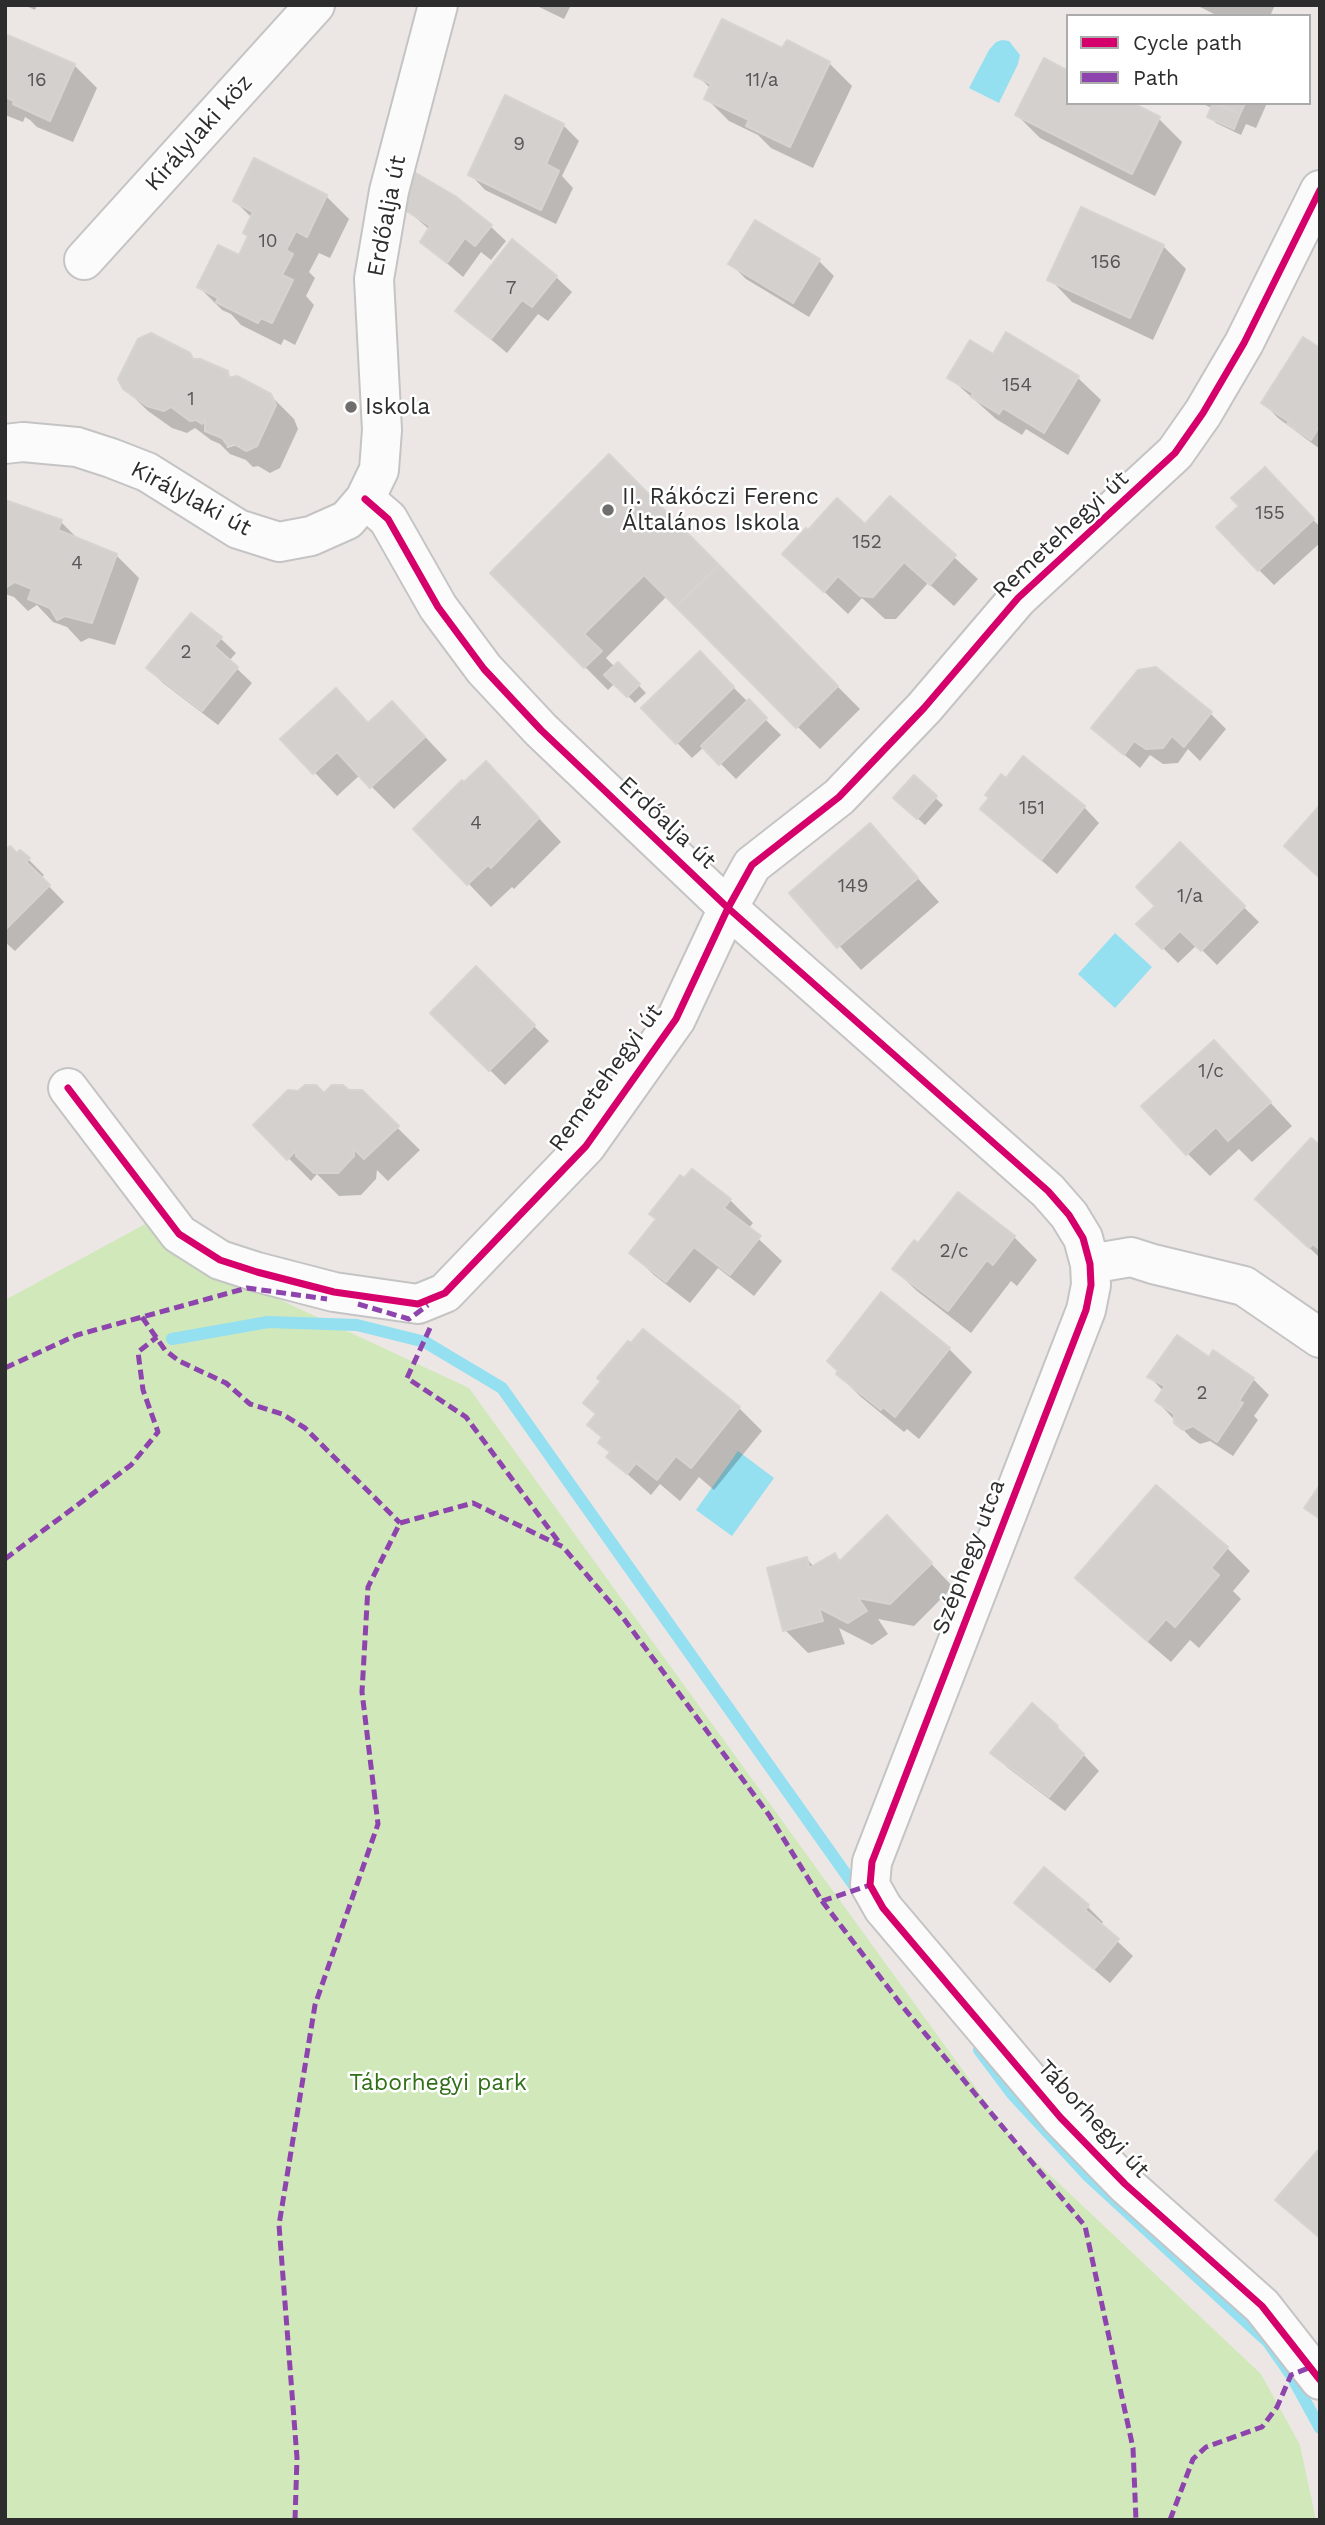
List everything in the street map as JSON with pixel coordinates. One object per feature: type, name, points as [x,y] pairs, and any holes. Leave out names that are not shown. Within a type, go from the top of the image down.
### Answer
[{"type":"street","name":"Királylaki köz","points":[[84,260],[315,5]]},
{"type":"street","name":"Erdőalja út","points":[[438,5],[388,191],[373,279],[382,430],[379,470],[365,499],[388,519],[438,607],[484,669],[541,730],[728,908],[1048,1191],[1069,1215],[1083,1238],[1090,1264]]},
{"type":"street","name":"Remetehegyi út","points":[[68,1088],[179,1234],[220,1260],[334,1292],[418,1304],[445,1293],[586,1146],[676,1019],[728,908],[752,864],[839,797],[924,708],[1018,598],[1175,453],[1203,413],[1244,343],[1320,190]]},
{"type":"street","name":"Királylaki út","points":[[5,444],[23,442],[77,447],[111,458],[147,472],[238,529],[279,542],[311,536],[347,520],[365,499]]},
{"type":"street","points":[[1090,1264],[1131,1257],[1244,1286],[1320,1338]]},
{"type":"street","name":"Széphegy utca","points":[[872,1862],[1086,1310],[1091,1285],[1090,1264]]},
{"type":"street","name":"Táborhegyi út","points":[[872,1862],[870,1885],[883,1908],[1060,2117],[1125,2184],[1262,2306],[1320,2380]]},
{"type":"green space","name":"Táborhegyi park","points":[[149,1222],[227,1275],[469,1388],[1014,2141],[1261,2374],[1300,2445],[1316,2520],[5,2520],[5,1300]]},
{"type":"water","points":[[1002,40],[1009,41],[1020,55],[999,103],[969,88],[989,50]]},
{"type":"water","points":[[1115,933],[1152,967],[1115,1008],[1078,974]]},
{"type":"water","points":[[738,1451],[774,1478],[732,1536],[696,1510]]},
{"type":"building","points":[[722,19],[782,48],[787,40],[830,62],[790,147],[746,126],[749,120],[704,99],[711,84],[694,76]]},
{"type":"building","points":[[5,34],[75,64],[50,121],[13,104],[14,101],[5,97]]},
{"type":"building","points":[[1044,58],[1066,70],[1066,105],[1137,105],[1160,117],[1132,174],[1015,115]]},
{"type":"building","points":[[505,95],[564,124],[546,164],[559,171],[541,210],[468,175]]},
{"type":"building","points":[[1212,105],[1240,114],[1234,129],[1207,117]]},
{"type":"building","points":[[1220,105],[1244,105],[1240,114]]},
{"type":"building","points":[[254,158],[327,195],[307,237],[296,231],[286,250],[293,254],[282,275],[293,280],[272,323],[261,318],[258,323],[216,302],[218,298],[197,287],[218,245],[239,255],[248,236],[243,233],[253,212],[233,201]]},
{"type":"building","points":[[414,172],[455,196],[492,225],[475,246],[465,238],[447,263],[420,242],[430,226],[405,210]]},
{"type":"building","points":[[1081,207],[1164,245],[1130,318],[1047,280]]},
{"type":"building","points":[[755,220],[820,259],[793,303],[728,264]]},
{"type":"building","points":[[512,239],[557,276],[532,307],[522,300],[491,339],[455,311]]},
{"type":"building","points":[[1006,332],[1079,376],[1044,433],[1003,408],[999,414],[971,397],[973,393],[947,378],[970,340],[993,354]]},
{"type":"building","points":[[151,333],[190,353],[193,359],[200,359],[228,371],[229,378],[237,376],[271,394],[276,405],[257,446],[246,451],[234,444],[228,446],[222,438],[205,431],[205,420],[202,424],[196,420],[190,421],[171,407],[164,411],[147,406],[123,389],[118,379],[138,339]]},
{"type":"building","points":[[1303,337],[1320,348],[1320,425],[1311,440],[1261,403]]},
{"type":"building","name":"II. Rákóczi Ferenc Általános Iskola","points":[[609,454],[719,565],[676,607],[644,575],[584,634],[602,651],[584,668],[490,573]]},
{"type":"building","points":[[1265,467],[1314,519],[1258,571],[1216,527],[1239,506],[1231,498]]},
{"type":"building","points":[[890,496],[956,555],[930,585],[904,562],[873,597],[860,596],[838,576],[824,592],[782,554],[837,498],[865,524]]},
{"type":"building","points":[[5,500],[62,520],[58,530],[117,554],[92,623],[65,616],[57,620],[50,608],[28,599],[32,589],[15,582],[5,588]]},
{"type":"building","points":[[719,565],[838,686],[796,728],[676,607]]},
{"type":"building","points":[[191,613],[222,637],[214,646],[238,667],[202,711],[146,668]]},
{"type":"building","points":[[700,651],[734,687],[676,744],[641,708]]},
{"type":"building","points":[[618,662],[640,684],[627,697],[604,675]]},
{"type":"building","points":[[1156,667],[1212,712],[1184,747],[1172,736],[1163,748],[1146,749],[1134,741],[1124,755],[1091,728],[1138,670]]},
{"type":"building","points":[[336,688],[368,723],[392,701],[425,737],[370,788],[337,752],[313,774],[280,739]]},
{"type":"building","points":[[749,699],[767,718],[719,765],[701,746]]},
{"type":"building","points":[[1023,756],[1085,806],[1041,860],[980,809],[989,798],[985,795],[1001,774],[1006,778]]},
{"type":"building","points":[[486,761],[539,818],[491,868],[488,865],[467,885],[413,829],[462,780],[464,782]]},
{"type":"building","points":[[914,775],[937,796],[917,819],[893,798]]},
{"type":"building","points":[[1320,805],[1320,878],[1284,846]]},
{"type":"building","points":[[870,823],[918,878],[837,948],[789,893]]},
{"type":"building","points":[[1180,842],[1245,906],[1201,951],[1180,931],[1162,949],[1136,924],[1155,906],[1136,887]]},
{"type":"building","points":[[10,846],[17,853],[20,850],[30,858],[26,862],[50,885],[5,930],[5,850]]},
{"type":"building","points":[[476,966],[535,1025],[489,1071],[430,1013]]},
{"type":"building","points":[[1214,1040],[1271,1102],[1228,1141],[1216,1127],[1186,1155],[1141,1106]]},
{"type":"building","points":[[305,1085],[316,1085],[324,1093],[332,1085],[343,1085],[349,1090],[362,1090],[399,1126],[364,1159],[354,1149],[354,1156],[338,1173],[314,1173],[296,1156],[296,1150],[287,1160],[253,1125],[288,1090],[298,1091]]},
{"type":"building","points":[[1311,1138],[1320,1145],[1320,1250],[1313,1244],[1309,1248],[1255,1199]]},
{"type":"building","points":[[692,1169],[731,1199],[724,1208],[761,1236],[730,1275],[694,1247],[666,1282],[629,1253],[656,1219],[649,1214],[680,1175],[684,1178]]},
{"type":"building","points":[[958,1192],[1015,1236],[993,1265],[987,1260],[948,1311],[892,1269],[914,1240],[918,1243]]},
{"type":"building","points":[[881,1292],[950,1348],[895,1417],[883,1407],[881,1410],[836,1374],[838,1371],[827,1361]]},
{"type":"building","points":[[643,1329],[740,1407],[691,1468],[676,1456],[657,1480],[636,1463],[627,1474],[606,1457],[610,1452],[598,1443],[602,1437],[587,1425],[596,1414],[583,1403],[601,1381],[597,1378],[628,1341],[631,1343]]},
{"type":"building","points":[[1177,1335],[1209,1357],[1213,1350],[1254,1378],[1239,1401],[1243,1403],[1217,1442],[1193,1426],[1183,1430],[1174,1423],[1174,1414],[1155,1401],[1165,1386],[1147,1377]]},
{"type":"building","points":[[1156,1485],[1228,1547],[1211,1568],[1219,1575],[1175,1627],[1166,1619],[1147,1641],[1075,1578]]},
{"type":"building","points":[[1320,1485],[1320,1519],[1304,1508]]},
{"type":"building","points":[[887,1515],[932,1563],[890,1604],[858,1598],[867,1611],[848,1623],[819,1608],[823,1621],[783,1631],[767,1568],[807,1557],[809,1568],[835,1553],[839,1562]]},
{"type":"building","points":[[1032,1703],[1084,1754],[1049,1797],[990,1753]]},
{"type":"building","points":[[1044,1867],[1089,1905],[1085,1910],[1119,1939],[1094,1969],[1014,1903]]},
{"type":"building","points":[[1320,2150],[1320,2238],[1275,2200]]},
{"type":"waterway","points":[[172,1339],[268,1322],[357,1325],[425,1342],[502,1388],[860,1894]]},
{"type":"waterway","points":[[979,2050],[1012,2094],[1087,2175],[1268,2342],[1291,2375],[1320,2428]]},
{"type":"marked path","points":[[5,1368],[77,1335],[247,1288],[327,1299]]},
{"type":"marked path","points":[[358,1304],[409,1319],[428,1305]]},
{"type":"marked path","points":[[142,1317],[165,1350],[179,1361],[226,1383],[250,1404],[282,1414],[305,1428],[400,1523]]},
{"type":"marked path","points":[[430,1328],[407,1378],[466,1417],[561,1545]]},
{"type":"marked path","points":[[5,1559],[131,1465],[158,1432],[143,1390],[138,1352],[157,1337]]},
{"type":"marked path","points":[[295,2520],[297,2458],[279,2225],[315,2005],[378,1824],[362,1692],[368,1587],[400,1523],[473,1503],[563,1547],[621,1615],[769,1815],[822,1901],[903,2007],[1085,2226],[1133,2448],[1136,2520]]},
{"type":"marked path","points":[[822,1901],[870,1885]]},
{"type":"marked path","points":[[1170,2520],[1193,2459],[1206,2447],[1262,2427],[1277,2407],[1291,2375],[1311,2367]]},
{"type":"cycle path","points":[[68,1088],[179,1234],[220,1260],[334,1292],[418,1304],[445,1293],[586,1146],[676,1019],[728,908],[752,865],[839,797],[924,708],[1018,598],[1175,453],[1203,413],[1244,343],[1320,190]]},
{"type":"cycle path","points":[[365,499],[388,519],[438,607],[484,669],[541,730],[728,908],[1048,1191],[1069,1215],[1083,1238],[1090,1264],[1091,1285],[1086,1310],[872,1862],[870,1885],[883,1908],[1060,2117],[1125,2184],[1262,2306],[1320,2380]]},
{"type":"place","name":"Iskola","points":[[351,407]]},
{"type":"place","name":"II. Rákóczi Ferenc Általános Iskola","points":[[608,510]]}]
